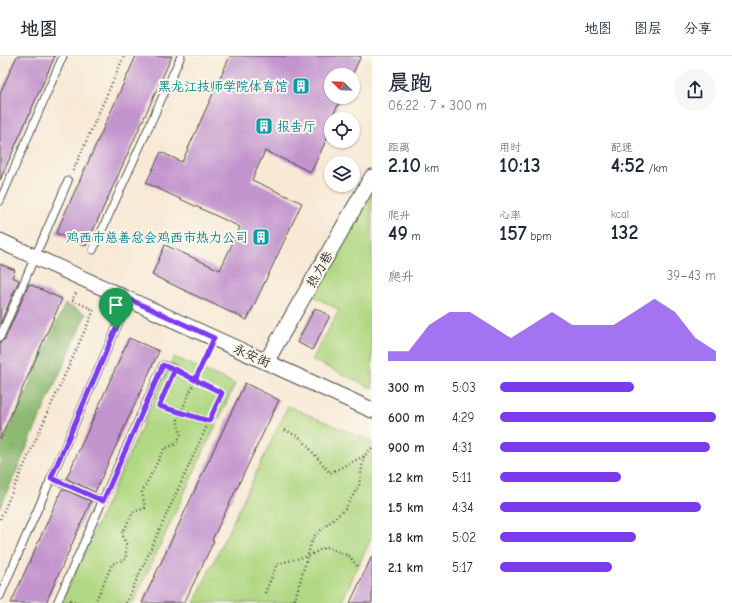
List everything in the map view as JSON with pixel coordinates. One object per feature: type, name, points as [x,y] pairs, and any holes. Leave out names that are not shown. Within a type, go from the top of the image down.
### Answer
[{"type":"street","name":"热力巷","points":[[266,362],[372,177]]},
{"type":"street","name":"永安街","points":[[0,241],[372,410]]},
{"type":"lane","points":[[0,201],[63,56]]},
{"type":"lane","points":[[93,250],[181,56]]},
{"type":"lane","points":[[0,337],[68,181]]},
{"type":"lane","points":[[0,596],[129,299]]},
{"type":"lane","points":[[57,603],[163,365],[175,369]]},
{"type":"lane","points":[[51,478],[103,501]]},
{"type":"path","points":[[68,181],[124,56]]},
{"type":"path","points":[[0,519],[94,310],[72,300]]},
{"type":"path","points":[[95,603],[112,564],[126,559],[126,544],[122,534],[133,512],[145,508],[142,492],[164,449],[176,444],[181,434],[177,421],[214,338]]},
{"type":"path","points":[[126,603],[222,393],[175,369]]},
{"type":"path","points":[[155,413],[161,400]]},
{"type":"path","points":[[159,406],[209,421]]},
{"type":"path","points":[[285,430],[301,438],[330,473],[364,456],[372,448]]},
{"type":"path","points":[[295,598],[313,537],[345,509],[359,485],[364,456]]},
{"type":"path","points":[[265,593],[277,564],[308,556],[326,547],[349,556],[358,567]]},
{"type":"path","points":[[73,592],[69,601],[76,603]]},
{"type":"path","points":[[282,603],[295,598]]},
{"type":"path","points":[[295,598],[302,603]]},
{"type":"green space","points":[[372,189],[372,388],[312,360],[339,310],[312,295]]},
{"type":"green space","points":[[65,304],[86,314],[0,508],[0,450]]},
{"type":"green space","points":[[174,357],[235,384],[133,603],[61,603]]},
{"type":"green space","points":[[288,406],[372,442],[372,536],[341,603],[194,603]]},
{"type":"building","points":[[17,56],[55,56],[0,180],[0,93]]},
{"type":"building","points":[[136,56],[172,56],[86,246],[56,233]]},
{"type":"building","points":[[230,56],[361,56],[355,68],[324,68],[324,104],[338,104],[334,112],[324,112],[324,145],[311,172],[265,151],[252,180],[302,203],[247,320],[152,275],[165,245],[220,270],[240,227],[146,183],[161,152],[182,162]]},
{"type":"building","points":[[0,264],[15,270],[12,277],[19,280],[0,324]]},
{"type":"building","points":[[29,284],[62,299],[0,439],[0,342],[5,339]]},
{"type":"building","points":[[315,308],[330,316],[312,350],[297,342]]},
{"type":"building","points":[[129,338],[159,351],[95,492],[67,479],[67,477]]},
{"type":"building","points":[[245,383],[279,400],[212,540],[214,541],[184,603],[142,603]]},
{"type":"building","points":[[62,489],[91,501],[46,603],[11,603]]},
{"type":"building","points":[[372,556],[372,603],[350,603]]},
{"type":"place","name":"黑龙江技师学院体育馆","points":[[301,86]]},
{"type":"place","name":"报告厅","points":[[264,126]]},
{"type":"place","name":"鸡西市慈善总会鸡西市热力公司","points":[[261,237]]},
{"type":"route","points":[[116,329],[51,478],[103,501],[163,365],[175,369],[195,380],[222,393],[209,421],[159,406],[175,369],[195,380],[214,338],[129,299],[116,329]]}]
